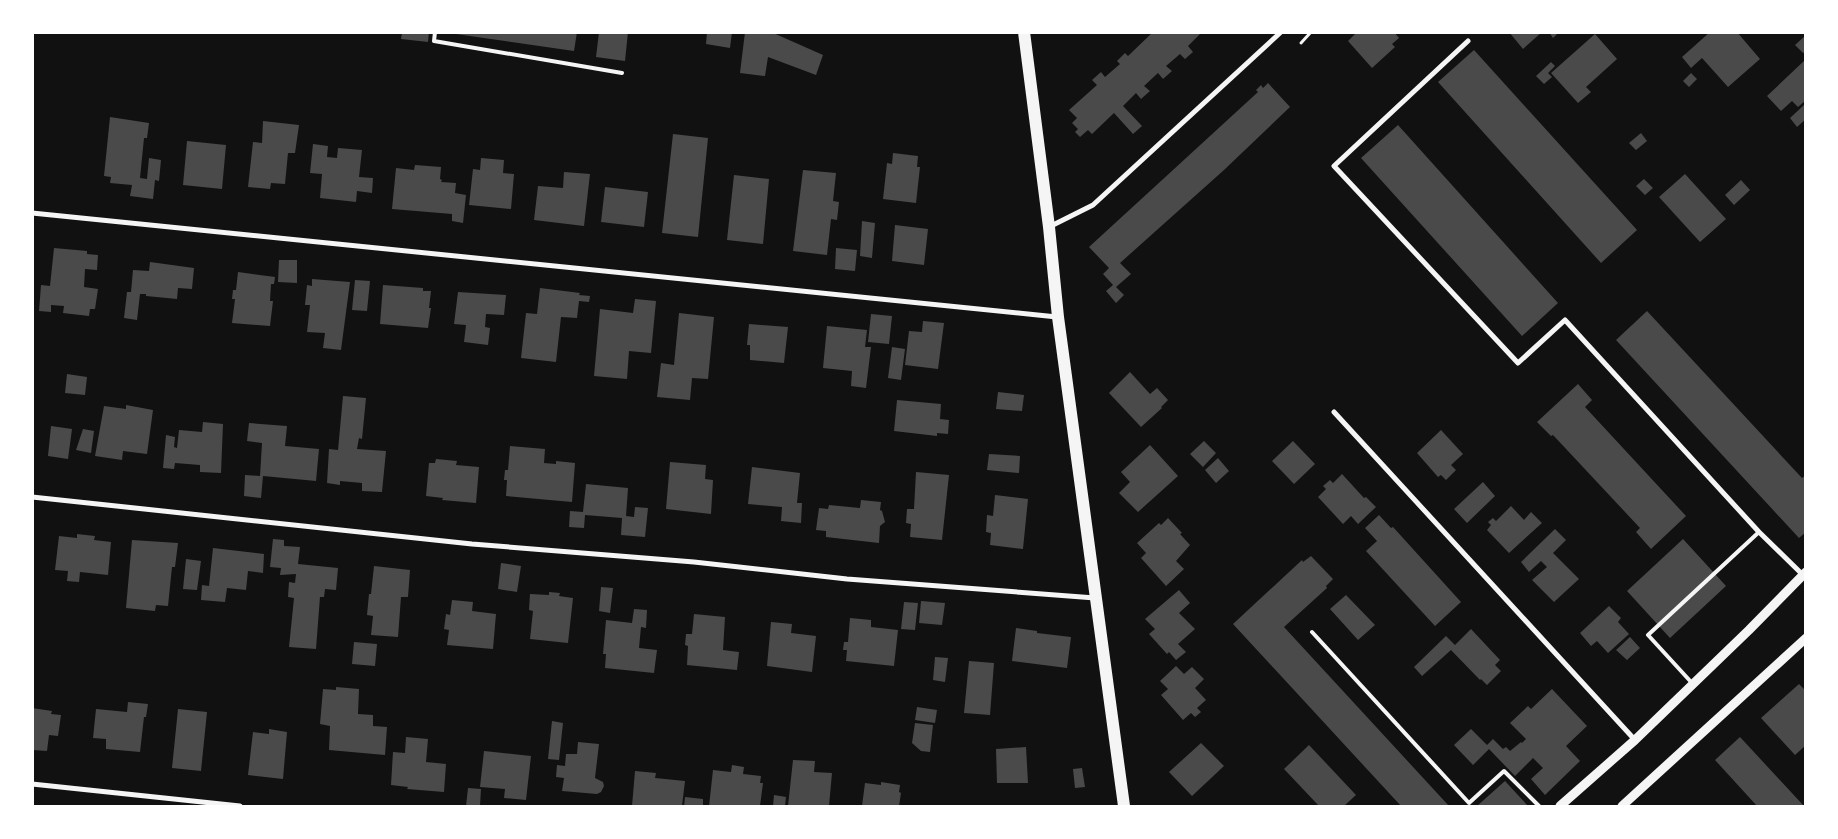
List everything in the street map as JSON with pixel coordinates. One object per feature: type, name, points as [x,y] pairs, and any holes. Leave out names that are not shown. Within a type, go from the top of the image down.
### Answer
[{"type":"main road","points":[[1024,32],[1058,317],[1124,806]]},
{"type":"street","points":[[1048,227],[1093,205],[1281,32]]},
{"type":"street","points":[[1468,40],[1334,166],[1518,363],[1565,320],[1759,532],[1804,574],[1635,740],[1560,806]]},
{"type":"street","points":[[32,213],[1058,317]]},
{"type":"street","points":[[1334,412],[1635,740]]},
{"type":"street","points":[[32,497],[472,544],[694,562],[847,579],[1097,598]]},
{"type":"street","points":[[1622,806],[1806,638]]},
{"type":"street","points":[[32,784],[240,806]]},
{"type":"lane","points":[[436,32],[434,41],[622,73]]},
{"type":"lane","points":[[1692,683],[1648,635],[1759,532]]},
{"type":"lane","points":[[1312,632],[1469,803],[1504,771],[1539,806]]},
{"type":"path","points":[[1301,43],[1311,32]]},
{"type":"building","points":[[402,32],[429,32],[428,42],[401,39]]},
{"type":"building","points":[[442,32],[577,32],[574,51]]},
{"type":"building","points":[[599,32],[628,32],[625,61],[596,57]]},
{"type":"building","points":[[707,32],[732,32],[730,48],[706,44]]},
{"type":"building","points":[[745,32],[771,32],[823,55],[816,75],[768,57],[765,76],[740,73]]},
{"type":"building","points":[[1153,32],[1202,32],[1188,46],[1193,52],[1185,59],[1180,54],[1166,66],[1172,71],[1163,79],[1158,73],[1144,86],[1150,91],[1141,99],[1136,93],[1123,106],[1142,126],[1133,134],[1114,113],[1092,134],[1088,130],[1080,137],[1075,132],[1078,129],[1072,123],[1077,118],[1069,110],[1097,85],[1092,80],[1101,72],[1105,77],[1120,64],[1117,61],[1125,53],[1128,56]]},
{"type":"building","points":[[1357,32],[1383,32],[1384,34],[1394,32],[1399,38],[1392,44],[1395,47],[1372,68],[1348,41]]},
{"type":"building","points":[[1509,32],[1542,32],[1523,49]]},
{"type":"building","points":[[1549,32],[1559,32],[1553,38]]},
{"type":"building","points":[[1710,32],[1737,32],[1760,59],[1728,87],[1702,58],[1691,68],[1682,57]]},
{"type":"building","points":[[1595,34],[1617,59],[1586,87],[1591,92],[1578,103],[1551,73]]},
{"type":"building","points":[[1806,35],[1806,51],[1803,53],[1795,45]]},
{"type":"building","points":[[1474,50],[1637,230],[1601,263],[1438,82]]},
{"type":"building","points":[[1806,59],[1806,100],[1798,107],[1792,101],[1781,111],[1767,96]]},
{"type":"building","points":[[1551,62],[1555,66],[1548,73],[1552,77],[1544,84],[1536,76]]},
{"type":"building","points":[[1691,73],[1697,79],[1689,87],[1683,81]]},
{"type":"building","points":[[1268,83],[1290,107],[1224,170],[1120,263],[1131,274],[1116,287],[1124,295],[1116,303],[1106,291],[1113,285],[1103,274],[1109,268],[1089,247],[1258,92],[1256,90],[1261,85],[1263,88]]},
{"type":"building","points":[[1804,105],[1806,119],[1797,127],[1790,118]]},
{"type":"building","points":[[110,117],[149,123],[147,138],[144,138],[140,178],[147,179],[149,158],[161,160],[159,181],[155,180],[153,199],[130,196],[132,185],[110,183],[111,177],[104,176]]},
{"type":"building","points":[[263,121],[299,125],[295,153],[288,153],[285,184],[271,183],[270,189],[248,187],[253,142],[262,143]]},
{"type":"building","points":[[1398,125],[1558,303],[1522,336],[1361,158]]},
{"type":"building","points":[[1641,133],[1647,141],[1636,150],[1629,143]]},
{"type":"building","points":[[673,134],[708,138],[698,237],[662,233]]},
{"type":"building","points":[[187,141],[226,145],[222,189],[183,185]]},
{"type":"building","points":[[313,144],[328,146],[327,157],[337,158],[338,148],[362,150],[359,177],[373,178],[372,193],[357,191],[356,202],[320,198],[322,174],[310,173]]},
{"type":"building","points":[[893,153],[918,156],[917,167],[920,167],[916,203],[883,199],[887,163],[892,164]]},
{"type":"building","points":[[481,158],[504,160],[503,173],[514,174],[511,209],[469,205],[473,169],[480,170]]},
{"type":"building","points":[[415,165],[441,167],[441,182],[456,183],[455,193],[466,195],[463,223],[452,221],[452,214],[392,209],[396,168],[414,170]]},
{"type":"building","points":[[803,170],[836,173],[833,201],[839,202],[837,220],[831,219],[827,255],[793,251]]},
{"type":"building","points":[[564,172],[590,174],[584,226],[534,220],[538,186],[563,188]]},
{"type":"building","points":[[1685,174],[1726,219],[1700,242],[1659,197]]},
{"type":"building","points":[[734,175],[769,179],[763,244],[727,240]]},
{"type":"building","points":[[1644,179],[1653,188],[1645,195],[1636,186]]},
{"type":"building","points":[[1741,180],[1750,190],[1734,205],[1725,195]]},
{"type":"building","points":[[605,187],[648,192],[644,227],[601,222]]},
{"type":"building","points":[[862,221],[875,223],[872,258],[860,256]]},
{"type":"building","points":[[895,225],[928,229],[924,265],[892,261]]},
{"type":"building","points":[[54,248],[87,251],[87,254],[98,255],[97,270],[85,269],[84,287],[98,289],[95,309],[90,309],[89,316],[63,313],[64,306],[51,305],[51,312],[39,311],[41,285],[50,286]]},
{"type":"building","points":[[836,248],[857,250],[855,271],[835,269]]},
{"type":"building","points":[[279,260],[297,260],[297,283],[278,282]]},
{"type":"building","points":[[150,262],[194,268],[192,289],[178,288],[177,299],[140,294],[137,320],[124,318],[127,292],[131,292],[133,270],[149,271]]},
{"type":"building","points":[[238,272],[275,277],[274,284],[271,284],[270,301],[273,301],[270,326],[232,323],[235,299],[232,299],[233,290],[236,290]]},
{"type":"building","points":[[312,279],[350,282],[341,350],[323,348],[325,333],[307,332],[310,305],[305,305],[307,285],[312,286]]},
{"type":"building","points":[[355,280],[370,281],[367,311],[352,310]]},
{"type":"building","points":[[383,285],[423,288],[423,291],[431,291],[428,328],[380,324]]},
{"type":"building","points":[[540,288],[590,296],[589,302],[579,301],[577,318],[561,317],[556,362],[521,358],[526,313],[537,314]]},
{"type":"building","points":[[458,292],[506,295],[504,315],[486,314],[485,327],[490,328],[488,345],[464,342],[466,325],[454,324]]},
{"type":"building","points":[[635,299],[656,301],[651,353],[629,351],[627,379],[594,376],[600,309],[633,313]]},
{"type":"building","points":[[1647,311],[1802,478],[1806,475],[1806,532],[1799,538],[1616,340]]},
{"type":"building","points":[[679,313],[714,317],[708,379],[692,378],[690,400],[657,397],[661,363],[674,365]]},
{"type":"building","points":[[871,314],[892,316],[889,344],[868,342]]},
{"type":"building","points":[[923,321],[944,323],[938,369],[905,365],[909,331],[922,332]]},
{"type":"building","points":[[749,324],[788,327],[784,363],[750,360],[750,345],[747,345]]},
{"type":"building","points":[[827,326],[867,330],[865,347],[871,347],[866,388],[851,386],[852,371],[823,368]]},
{"type":"building","points":[[892,347],[905,349],[901,380],[888,378]]},
{"type":"building","points":[[1130,372],[1150,394],[1157,388],[1168,400],[1141,427],[1109,393]]},
{"type":"building","points":[[67,374],[87,377],[85,395],[65,393]]},
{"type":"building","points":[[1578,384],[1592,400],[1585,407],[1686,516],[1651,549],[1636,532],[1640,528],[1553,435],[1551,436],[1537,422]]},
{"type":"building","points":[[998,392],[1024,395],[1022,411],[996,409]]},
{"type":"building","points":[[343,396],[366,398],[362,439],[359,438],[357,449],[386,451],[382,492],[362,491],[362,483],[340,481],[340,485],[327,483],[329,449],[338,450]]},
{"type":"building","points":[[897,400],[941,404],[940,419],[949,420],[948,434],[937,433],[937,436],[894,431]]},
{"type":"building","points":[[126,405],[153,410],[147,454],[123,451],[122,460],[95,456],[104,406],[126,409]]},
{"type":"building","points":[[203,422],[223,424],[221,473],[200,472],[200,465],[175,463],[174,469],[163,468],[166,435],[175,437],[174,447],[177,448],[179,430],[202,432]]},
{"type":"building","points":[[249,423],[287,426],[285,446],[319,449],[316,481],[263,476],[261,498],[244,496],[245,475],[260,476],[262,443],[247,441]]},
{"type":"building","points":[[51,426],[72,429],[68,459],[48,456]]},
{"type":"building","points":[[83,429],[94,431],[91,453],[76,450]]},
{"type":"building","points":[[1441,430],[1463,454],[1451,465],[1456,470],[1446,480],[1441,475],[1438,477],[1417,453]]},
{"type":"building","points":[[1204,441],[1216,453],[1203,467],[1190,454]]},
{"type":"building","points":[[1293,441],[1315,464],[1294,484],[1272,461]]},
{"type":"building","points":[[1150,445],[1178,476],[1138,512],[1119,493],[1130,482],[1121,472]]},
{"type":"building","points":[[510,446],[545,449],[544,463],[556,464],[556,461],[575,463],[572,502],[506,496],[507,480],[504,480],[505,470],[508,470]]},
{"type":"building","points":[[989,454],[1020,456],[1019,473],[987,470]]},
{"type":"building","points":[[1218,458],[1229,471],[1216,483],[1205,470]]},
{"type":"building","points":[[436,459],[457,461],[456,465],[479,467],[476,503],[442,500],[443,498],[426,496],[429,463],[435,463]]},
{"type":"building","points":[[670,462],[706,465],[705,479],[713,480],[711,514],[666,509]]},
{"type":"building","points":[[752,467],[800,473],[797,503],[802,503],[801,523],[781,521],[782,507],[748,504]]},
{"type":"building","points":[[916,472],[949,475],[942,540],[910,537],[911,524],[906,523],[907,509],[914,509]]},
{"type":"building","points":[[1342,474],[1364,498],[1366,497],[1376,507],[1358,524],[1351,516],[1343,524],[1318,497],[1326,489],[1323,486],[1330,480],[1333,483]]},
{"type":"building","points":[[1483,482],[1495,496],[1467,523],[1454,509]]},
{"type":"building","points":[[586,484],[628,488],[626,516],[634,517],[635,507],[648,508],[645,537],[621,535],[622,518],[585,515],[584,528],[569,527],[570,511],[583,512]]},
{"type":"building","points":[[995,495],[1028,499],[1023,549],[990,545],[991,533],[986,532],[987,515],[993,516]]},
{"type":"building","points":[[861,500],[881,502],[880,510],[885,522],[880,526],[879,543],[826,537],[826,531],[816,530],[819,508],[828,509],[829,505],[860,508]]},
{"type":"building","points":[[1511,506],[1524,520],[1531,512],[1542,523],[1509,553],[1487,530],[1491,525],[1488,522],[1493,518],[1496,521]]},
{"type":"building","points":[[1379,515],[1391,528],[1393,527],[1461,602],[1435,626],[1366,551],[1377,541],[1365,528]]},
{"type":"building","points":[[1168,518],[1190,545],[1176,561],[1184,569],[1166,586],[1141,558],[1146,553],[1137,543],[1159,523],[1161,525]]},
{"type":"building","points":[[1555,529],[1566,540],[1553,553],[1579,579],[1554,602],[1532,580],[1547,567],[1541,561],[1529,572],[1521,562]]},
{"type":"building","points":[[77,534],[95,536],[94,540],[111,542],[108,575],[80,572],[79,582],[67,581],[68,571],[55,570],[59,536],[77,538]]},
{"type":"building","points":[[273,539],[284,540],[284,546],[300,547],[298,564],[338,568],[336,590],[325,589],[324,597],[320,597],[316,649],[289,647],[294,598],[288,597],[289,582],[295,583],[296,574],[280,575],[281,568],[270,567]]},
{"type":"building","points":[[1683,539],[1726,586],[1670,638],[1627,591]]},
{"type":"building","points":[[132,540],[178,543],[175,567],[172,567],[168,606],[156,605],[155,611],[126,608]]},
{"type":"building","points":[[213,548],[264,554],[263,573],[248,571],[246,590],[227,588],[225,602],[201,600],[202,585],[209,586]]},
{"type":"building","points":[[1311,556],[1333,579],[1326,586],[1327,588],[1284,627],[1449,806],[1401,806],[1233,624],[1302,560],[1303,562]]},
{"type":"building","points":[[186,559],[201,561],[197,590],[183,589]]},
{"type":"building","points":[[501,563],[521,566],[517,592],[498,589]]},
{"type":"building","points":[[374,566],[410,570],[408,597],[401,597],[398,637],[371,635],[373,616],[367,615]]},
{"type":"building","points":[[601,587],[613,588],[610,613],[599,611]]},
{"type":"building","points":[[1179,590],[1190,603],[1179,613],[1195,629],[1178,644],[1186,652],[1176,660],[1169,652],[1167,654],[1149,634],[1155,629],[1145,619]]},
{"type":"building","points":[[549,592],[560,593],[559,596],[573,598],[568,643],[530,639],[533,611],[529,610],[530,594],[549,595]]},
{"type":"building","points":[[1346,595],[1375,625],[1358,640],[1330,609]]},
{"type":"building","points":[[452,600],[473,602],[472,611],[496,614],[493,649],[447,645],[449,630],[444,629],[446,614],[450,615]]},
{"type":"building","points":[[921,601],[945,603],[942,625],[919,623]]},
{"type":"building","points":[[904,602],[918,603],[915,630],[901,629]]},
{"type":"building","points":[[1609,606],[1621,618],[1618,622],[1629,634],[1608,653],[1597,641],[1591,646],[1580,633]]},
{"type":"building","points":[[634,609],[647,610],[646,628],[641,627],[639,648],[657,650],[654,673],[605,668],[606,654],[603,654],[606,620],[632,623]]},
{"type":"building","points":[[694,614],[725,617],[723,650],[739,652],[737,670],[687,665],[688,646],[685,645],[686,634],[692,634]]},
{"type":"building","points":[[850,618],[871,620],[871,627],[898,630],[894,666],[846,661],[847,650],[843,650],[844,642],[848,642]]},
{"type":"building","points":[[771,622],[792,624],[791,633],[816,636],[812,672],[767,666]]},
{"type":"building","points":[[1016,628],[1037,631],[1037,633],[1071,637],[1067,668],[1012,661]]},
{"type":"building","points":[[1471,629],[1500,660],[1495,665],[1501,671],[1487,685],[1451,650],[1422,676],[1414,667],[1446,636],[1455,645]]},
{"type":"building","points":[[1630,637],[1640,648],[1627,660],[1616,650]]},
{"type":"building","points":[[354,642],[377,644],[375,666],[352,664]]},
{"type":"building","points":[[935,657],[948,658],[945,682],[933,680]]},
{"type":"building","points":[[969,661],[994,663],[990,715],[964,713]]},
{"type":"building","points":[[1176,666],[1184,674],[1192,667],[1204,679],[1195,688],[1206,700],[1197,708],[1201,712],[1195,717],[1191,713],[1183,720],[1161,695],[1168,689],[1160,681]]},
{"type":"building","points":[[1799,684],[1806,691],[1806,745],[1795,755],[1761,718]]},
{"type":"building","points":[[336,687],[359,689],[358,714],[373,715],[373,726],[387,727],[385,755],[329,750],[330,726],[320,724],[323,689],[336,690]]},
{"type":"building","points":[[1552,689],[1587,726],[1566,746],[1580,761],[1545,795],[1531,779],[1543,768],[1533,758],[1515,776],[1489,749],[1473,765],[1454,745],[1471,729],[1487,745],[1493,739],[1503,749],[1506,747],[1510,751],[1526,739],[1510,723],[1528,706],[1531,709]]},
{"type":"building","points":[[128,702],[148,704],[146,717],[144,717],[140,752],[106,749],[106,739],[93,738],[96,709],[127,712]]},
{"type":"building","points":[[917,707],[937,710],[935,723],[915,720]]},
{"type":"building","points":[[32,708],[52,711],[51,714],[61,715],[58,736],[49,735],[47,751],[32,750]]},
{"type":"building","points":[[178,709],[207,712],[201,771],[172,768]]},
{"type":"building","points":[[552,721],[563,723],[559,760],[548,759]]},
{"type":"building","points":[[915,723],[933,725],[930,752],[921,751],[912,743]]},
{"type":"building","points":[[269,729],[287,732],[283,779],[248,775],[253,732],[269,734]]},
{"type":"building","points":[[406,737],[428,739],[426,762],[446,764],[444,792],[407,789],[408,787],[391,785],[393,752],[405,753]]},
{"type":"building","points":[[1740,737],[1804,806],[1757,806],[1715,760]]},
{"type":"building","points":[[578,742],[599,744],[595,778],[603,782],[604,786],[601,792],[597,794],[562,791],[564,778],[556,777],[557,765],[565,766],[566,754],[577,754]]},
{"type":"building","points":[[1201,743],[1224,766],[1192,796],[1169,772]]},
{"type":"building","points":[[1309,745],[1356,795],[1344,806],[1319,806],[1284,769]]},
{"type":"building","points":[[1026,747],[1028,783],[997,783],[996,749]]},
{"type":"building","points":[[484,751],[531,756],[526,800],[504,798],[505,789],[480,787]]},
{"type":"building","points":[[793,760],[815,761],[814,772],[832,773],[829,806],[788,806]]},
{"type":"building","points":[[732,765],[744,767],[743,774],[761,776],[760,783],[763,783],[760,806],[709,806],[713,770],[731,772]]},
{"type":"building","points":[[1082,768],[1085,787],[1075,788],[1073,769]]},
{"type":"building","points":[[635,771],[656,773],[655,778],[685,781],[682,806],[632,806]]},
{"type":"building","points":[[1505,781],[1528,806],[1477,806]]},
{"type":"building","points":[[881,782],[900,785],[899,806],[862,806],[865,783],[881,785]]},
{"type":"building","points":[[468,788],[481,789],[480,806],[466,806]]},
{"type":"building","points":[[774,795],[786,797],[785,806],[773,806]]},
{"type":"building","points":[[685,797],[703,799],[703,806],[684,806]]}]
